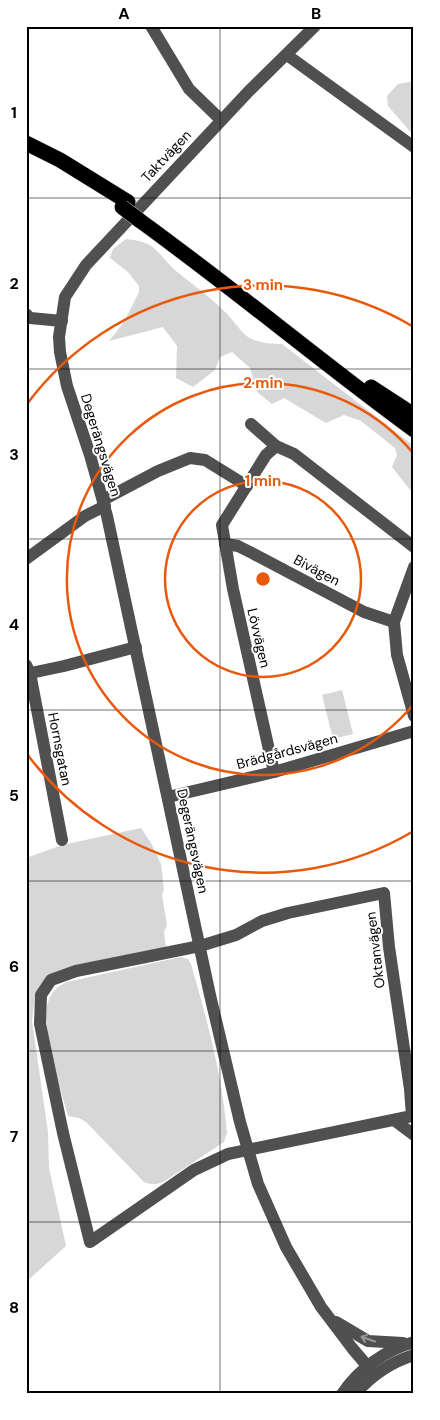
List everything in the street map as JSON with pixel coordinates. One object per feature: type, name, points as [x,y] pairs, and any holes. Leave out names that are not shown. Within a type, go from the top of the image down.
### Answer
[{"type":"highway","points":[[26,143],[60,160],[141,216],[414,420]]},
{"type":"highway","points":[[26,152],[125,205]]},
{"type":"highway","points":[[141,216],[189,256],[414,432]]},
{"type":"highway","points":[[370,386],[414,415]]},
{"type":"street","points":[[150,26],[163,44],[189,89],[221,120]]},
{"type":"street","name":"Taktvägen","points":[[62,321],[65,297],[86,265],[221,120],[315,26]]},
{"type":"street","points":[[287,55],[414,148]]},
{"type":"street","points":[[28,318],[62,321]]},
{"type":"street","name":"Degerängsvägen","points":[[62,321],[59,337],[60,352],[67,386],[88,447],[104,503],[200,946],[236,1104],[258,1184],[286,1247],[321,1308],[372,1371]]},
{"type":"street","points":[[251,424],[276,446],[294,454],[414,546]]},
{"type":"street","name":"Lövvägen","points":[[274,772],[233,589],[222,525],[266,455],[276,446]]},
{"type":"street","points":[[26,559],[104,503],[158,471],[190,458],[205,460],[247,486]]},
{"type":"street","name":"Bivägen","points":[[225,544],[238,546],[364,612],[394,622]]},
{"type":"street","points":[[414,567],[394,622],[397,655],[414,716]]},
{"type":"street","points":[[28,671],[64,666],[136,647]]},
{"type":"street","name":"Hornsgatan","points":[[28,671],[62,840]]},
{"type":"street","name":"Brädgårdsvägen","points":[[168,797],[274,772],[414,731]]},
{"type":"street","name":"Oktanvägen","points":[[384,893],[389,947],[410,1089],[412,1116],[394,1120],[228,1154],[194,1170],[90,1242],[63,1133],[40,1024],[41,994],[51,980],[76,971],[200,946],[236,935],[262,921],[288,913],[384,893]]},
{"type":"street","points":[[394,1120],[414,1135]]},
{"type":"street","points":[[330,1319],[368,1341],[413,1347]]},
{"type":"street","points":[[342,1394],[353,1380],[395,1362],[413,1347]]},
{"type":"street","points":[[355,1394],[372,1371]]},
{"type":"shaded area","points":[[414,81],[414,136],[388,106],[387,96],[398,84]]},
{"type":"shaded area","points":[[126,239],[137,240],[156,249],[176,271],[227,314],[248,337],[260,342],[282,344],[414,446],[414,495],[392,467],[397,455],[395,448],[361,421],[344,415],[326,423],[284,398],[272,404],[257,392],[250,368],[232,352],[220,357],[215,370],[193,387],[176,378],[177,346],[163,327],[109,341],[124,322],[139,292],[139,286],[128,272],[110,258],[113,249]]},
{"type":"shaded area","points":[[342,690],[353,734],[333,739],[322,695]]},
{"type":"shaded area","points":[[141,828],[161,864],[164,890],[162,895],[167,925],[164,932],[166,948],[65,969],[35,996],[32,1021],[48,1132],[49,1168],[66,1246],[26,1282],[26,858],[62,845]]},
{"type":"shaded area","points":[[181,957],[188,959],[191,964],[203,1005],[218,1069],[227,1133],[224,1142],[165,1181],[152,1184],[144,1182],[86,1122],[79,1118],[68,1116],[48,1038],[47,1008],[53,992],[67,982]]}]
